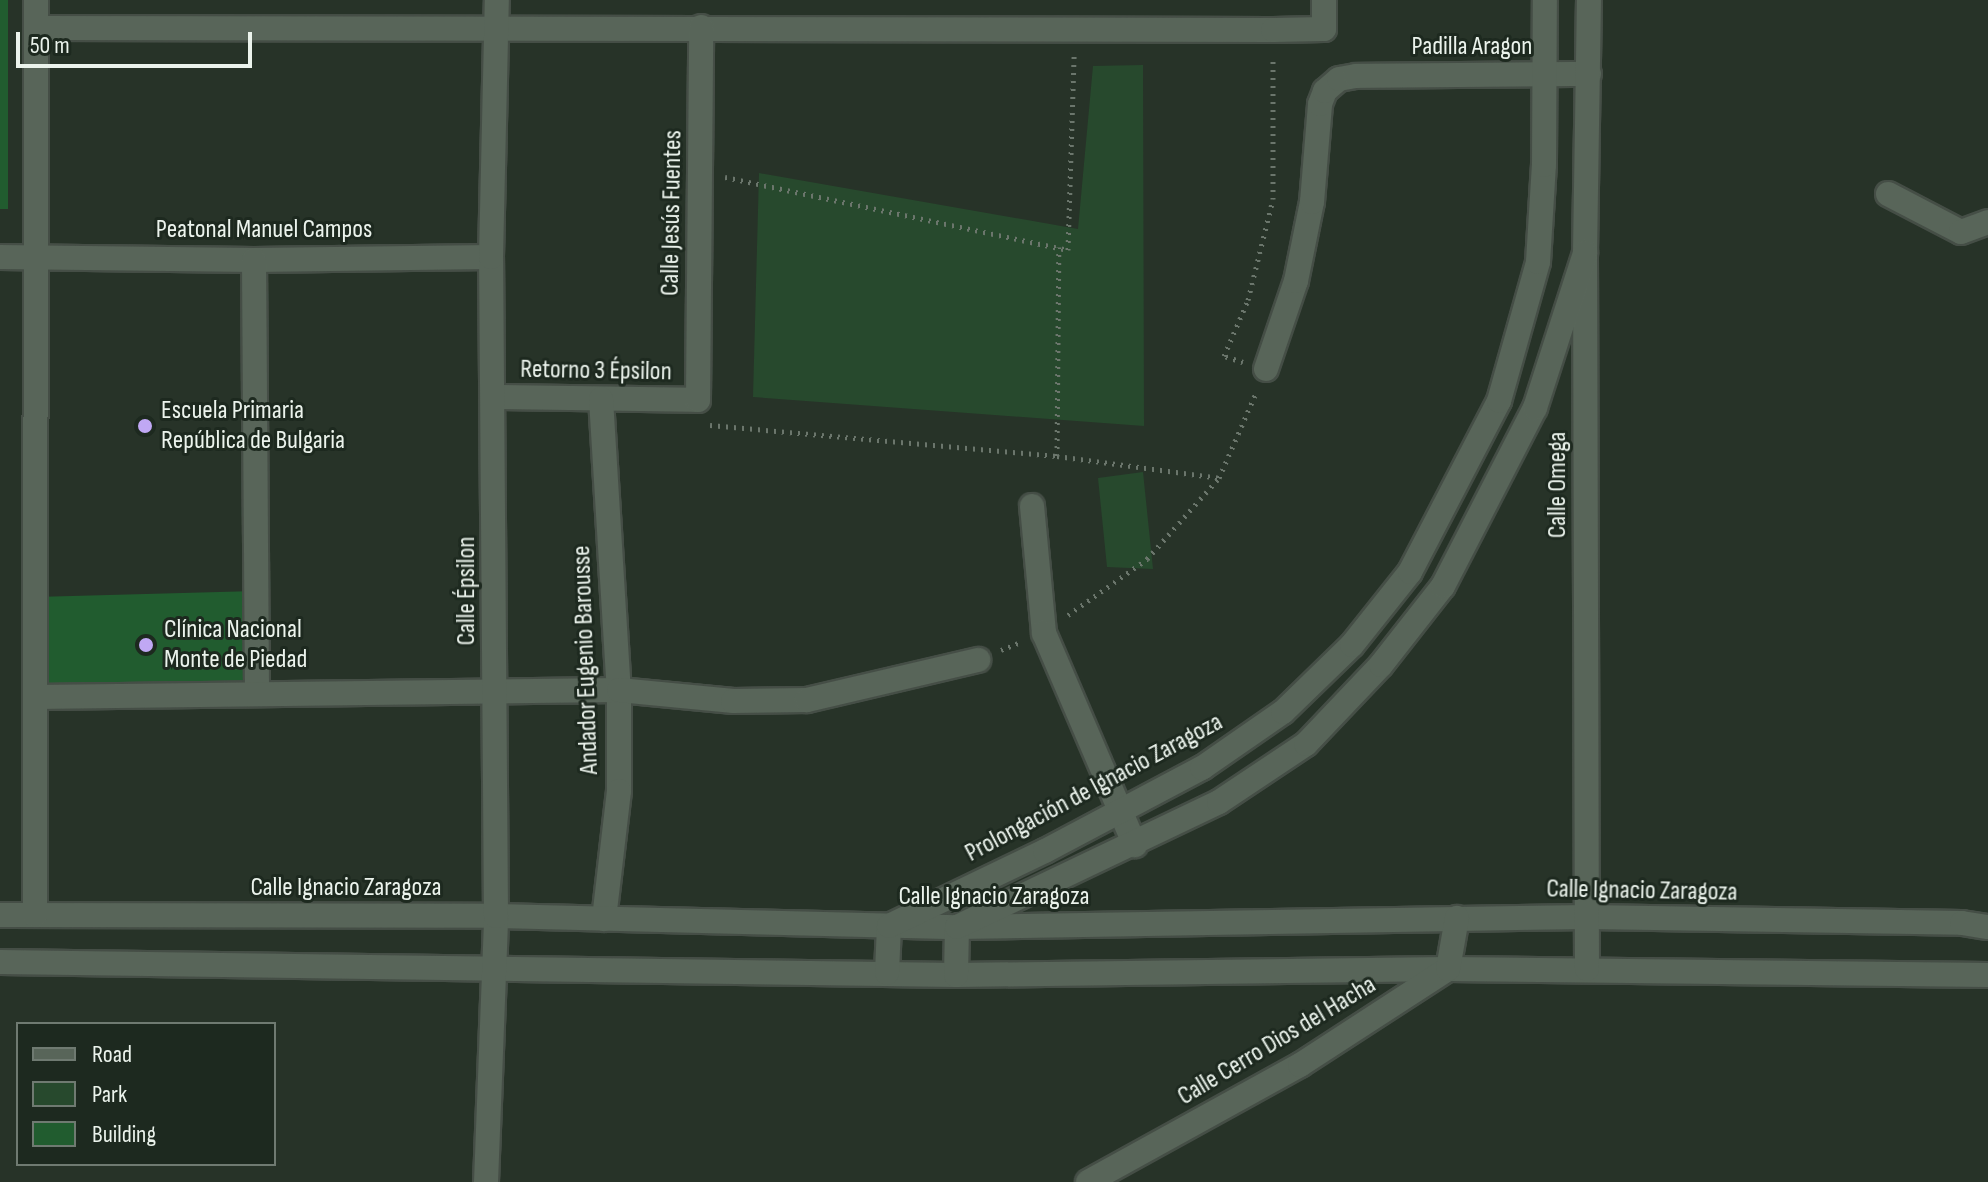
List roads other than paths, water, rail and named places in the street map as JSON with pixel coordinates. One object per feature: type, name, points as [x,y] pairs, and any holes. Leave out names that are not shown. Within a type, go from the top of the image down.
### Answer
[{"type":"street","points":[[35,915],[36,0]]},
{"type":"street","name":"Calle Épsilon","points":[[486,1182],[496,916],[491,257],[497,0]]},
{"type":"street","points":[[36,28],[1324,29],[1324,0]]},
{"type":"street","points":[[1545,0],[1545,74]]},
{"type":"street","name":"Calle Omega","points":[[1587,969],[1585,253],[1589,0]]},
{"type":"street","name":"Calle Jesús Fuentes","points":[[698,400],[701,27]]},
{"type":"street","name":"Prolongación de Ignacio Zaragoza","points":[[889,926],[1045,851],[1202,768],[1283,712],[1352,645],[1410,572],[1499,401],[1521,332],[1538,262],[1545,74]]},
{"type":"street","name":"Padilla Aragon","points":[[1266,369],[1296,281],[1312,202],[1320,104],[1325,91],[1339,79],[1356,76],[1589,74]]},
{"type":"street","points":[[1888,194],[1961,232],[1988,222]]},
{"type":"street","points":[[956,975],[957,927],[1135,845],[1219,802],[1306,744],[1381,665],[1443,586],[1535,408],[1585,253]]},
{"type":"street","name":"Peatonal Manuel Campos","points":[[0,257],[254,260],[491,257]]},
{"type":"street","points":[[254,260],[257,694]]},
{"type":"street","name":"Retorno 3 Épsilon","points":[[494,397],[698,400]]},
{"type":"street","name":"Andador Eugenio Barousse","points":[[601,399],[619,690],[619,791],[604,919]]},
{"type":"street","points":[[1032,506],[1044,633],[1135,845]]},
{"type":"street","points":[[35,697],[619,690],[733,701],[807,700],[978,660]]},
{"type":"street","name":"Calle Ignacio Zaragoza","points":[[0,915],[496,916],[957,927],[1588,917],[1962,923],[1988,927]]},
{"type":"street","points":[[1448,969],[1457,918]]},
{"type":"street","points":[[887,973],[889,926]]},
{"type":"street","points":[[0,962],[956,975],[1448,969],[1988,975]]},
{"type":"street","name":"Calle Cerro Dios del Hacha","points":[[1088,1182],[1300,1065],[1448,969]]},
{"type":"place","name":"Escuela Primaria República de Bulgaria","points":[[145,426]]},
{"type":"place","name":"Clínica Nacional Monte de Piedad","points":[[146,645]]}]
